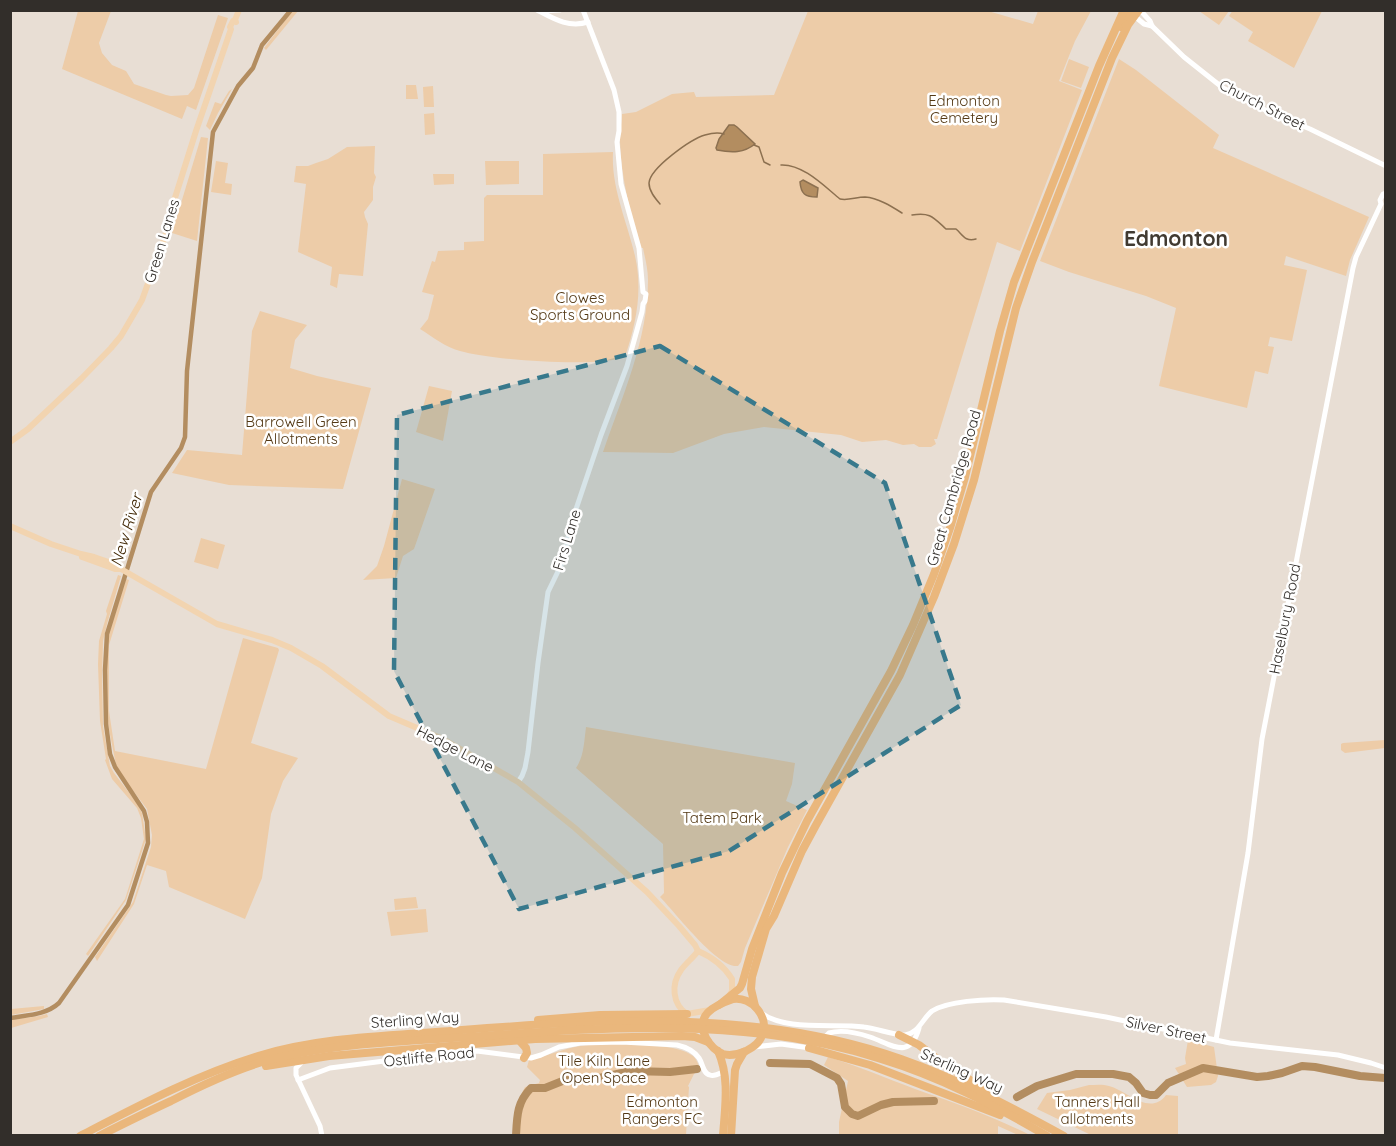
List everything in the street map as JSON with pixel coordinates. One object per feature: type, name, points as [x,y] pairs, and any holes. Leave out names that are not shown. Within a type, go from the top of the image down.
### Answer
[{"type":"highway","name":"Great Cambridge Road","points":[[729,997],[740,988],[744,979],[752,949],[782,873],[807,821],[891,671],[934,574],[965,477],[1006,306],[1014,282],[1089,89],[1114,33],[1133,12]]},
{"type":"highway","name":"Great Cambridge Road","points":[[756,1007],[752,1000],[752,976],[766,929],[774,916],[802,851],[900,675],[942,577],[974,480],[1016,308],[1091,111],[1133,12]]},
{"type":"highway","points":[[1082,108],[1091,111]]},
{"type":"highway","points":[[723,1136],[725,1071],[718,1052],[707,1040],[703,1028],[704,1017],[729,997]]},
{"type":"highway","points":[[715,1007],[729,1000],[747,1000],[756,1007],[762,1020],[763,1033],[759,1041],[744,1052],[730,1055],[718,1052]]},
{"type":"highway","name":"Sterling Way","points":[[80,1136],[154,1098],[216,1071],[260,1055],[293,1047],[343,1039],[513,1026],[583,1016],[687,1022]]},
{"type":"highway","points":[[687,1022],[755,1026],[799,1032],[843,1045]]},
{"type":"highway","name":"Sterling Way","points":[[214,1079],[278,1058],[344,1046],[609,1030],[687,1022]]},
{"type":"highway","points":[[99,1136],[214,1079],[310,1058],[579,1037],[671,1035],[707,1040]]},
{"type":"highway","points":[[898,1035],[912,1041],[1050,1133]]},
{"type":"highway","points":[[519,1040],[526,1048],[527,1053],[524,1058]]},
{"type":"highway","name":"Sterling Way","points":[[843,1045],[936,1079],[1035,1129],[1064,1136]]},
{"type":"highway","name":"Sterling Way","points":[[843,1045],[899,1058],[944,1075],[1050,1133]]},
{"type":"highway","points":[[816,1049],[870,1065],[1035,1129]]},
{"type":"highway","points":[[731,1136],[735,1070],[744,1052]]},
{"type":"main road","name":"Green Lanes","points":[[10,442],[42,416],[96,364],[121,336],[142,300],[167,231],[168,220],[196,131],[231,29],[234,28],[238,10]]},
{"type":"main road","name":"Hedge Lane","points":[[10,526],[51,544],[120,566],[121,569],[217,624],[291,648],[330,671],[389,717],[443,739],[518,782],[575,828],[647,892],[679,926],[698,951],[717,962],[730,975],[733,982],[729,997]]},
{"type":"main road","points":[[698,951],[680,970],[674,988],[677,1004],[687,1022],[715,1007]]},
{"type":"street","points":[[560,10],[552,12],[537,10],[563,23],[588,22]]},
{"type":"street","name":"Firs Lane","points":[[518,782],[525,768],[528,752],[548,592],[564,559],[571,525],[627,366],[643,304],[640,301],[643,292],[639,248],[621,184],[617,142],[619,112],[614,90],[583,10]]},
{"type":"street","name":"Church Street","points":[[1133,12],[1146,26],[1152,26],[1184,57],[1223,88],[1386,166]]},
{"type":"street","name":"Haselbury Road","points":[[1216,1040],[1248,853],[1262,739],[1353,265],[1383,202],[1380,200],[1386,193]]},
{"type":"street","name":"Silver Street","points":[[919,1026],[928,1015],[946,1004],[1004,1000],[1106,1017],[1237,1044],[1338,1055],[1371,1062],[1386,1068]]},
{"type":"street","points":[[756,1007],[770,1018],[787,1023],[859,1026],[898,1035],[909,1034],[919,1026]]},
{"type":"street","points":[[752,1047],[780,1044],[816,1049],[829,1033],[843,1031],[861,1034],[897,1048],[906,1047],[918,1032],[919,1026]]},
{"type":"street","name":"Ostliffe Road","points":[[297,1077],[330,1068],[423,1056],[484,1052],[524,1058],[536,1057],[559,1047],[580,1043],[622,1042],[684,1047],[693,1052],[709,1075],[725,1071]]},
{"type":"street","points":[[310,1058],[298,1065],[297,1077],[320,1126],[322,1136]]},
{"type":"highlighted area","points":[[660,346],[885,483],[961,705],[729,851],[519,909],[394,671],[397,415]]},
{"type":"green space","points":[[293,10],[298,11],[266,50],[264,48]]},
{"type":"green space","points":[[1233,10],[1322,11],[1294,68],[1248,41],[1253,32],[1229,16]]},
{"type":"green space","points":[[78,11],[111,11],[99,43],[102,53],[112,65],[126,71],[134,84],[171,96],[188,95],[194,88],[218,15],[228,18],[196,110],[187,106],[182,119],[62,69]]},
{"type":"green space","name":"Edmonton Cemetery","points":[[808,11],[988,11],[1033,24],[1038,11],[1091,11],[1075,41],[1059,81],[1082,90],[1020,251],[997,242],[937,439],[934,439],[936,444],[931,447],[919,447],[914,444],[903,445],[886,440],[862,442],[841,435],[764,427],[724,434],[673,453],[603,452],[633,368],[647,302],[648,280],[643,248],[639,248],[622,169],[620,139],[622,114],[636,112],[672,94],[694,92],[696,97],[774,95]]},
{"type":"green space","points":[[1199,11],[1229,11],[1219,25]]},
{"type":"green space","points":[[1069,59],[1089,67],[1081,88],[1061,81]]},
{"type":"green space","points":[[1119,59],[1219,135],[1213,148],[1369,217],[1350,260],[1346,276],[1286,256],[1284,265],[1307,270],[1292,341],[1270,337],[1268,346],[1274,347],[1268,374],[1255,371],[1247,408],[1159,386],[1176,308],[1040,261]]},
{"type":"green space","points":[[406,85],[416,85],[418,99],[406,99]]},
{"type":"green space","points":[[433,86],[434,107],[424,107],[423,87]]},
{"type":"green space","points":[[232,89],[210,130],[206,126],[215,102],[221,104]]},
{"type":"green space","points":[[434,113],[435,134],[425,135],[424,114]]},
{"type":"green space","points":[[201,137],[208,138],[197,241],[172,233]]},
{"type":"green space","points":[[375,146],[374,173],[376,177],[373,200],[364,212],[368,224],[363,276],[339,274],[337,288],[330,285],[332,267],[298,252],[306,184],[294,182],[296,166],[308,166],[328,159],[347,147]]},
{"type":"green space","name":"Clowes Sports Ground","points":[[613,152],[614,179],[635,256],[638,282],[635,320],[625,357],[592,362],[544,362],[495,357],[455,349],[420,329],[428,319],[434,295],[422,292],[432,261],[435,262],[438,251],[464,250],[464,242],[484,241],[484,198],[487,195],[543,195],[543,154]]},
{"type":"green space","points":[[216,161],[228,163],[225,183],[232,184],[231,195],[211,192]]},
{"type":"green space","points":[[485,161],[519,161],[519,184],[486,185]]},
{"type":"green space","points":[[433,174],[454,174],[454,184],[434,185]]},
{"type":"green space","name":"Barrowell Green Allotments","points":[[260,311],[307,325],[295,340],[290,368],[371,388],[343,489],[229,485],[172,473],[187,450],[242,455],[252,331]]},
{"type":"green space","points":[[429,386],[452,391],[443,441],[416,432]]},
{"type":"green space","points":[[402,479],[435,489],[414,549],[403,556],[396,578],[363,580],[377,566]]},
{"type":"green space","points":[[201,538],[225,545],[218,569],[194,562]]},
{"type":"green space","points":[[118,575],[121,576],[103,641],[103,726],[110,766],[142,813],[146,839],[126,900],[88,956],[86,954],[125,899],[144,839],[137,808],[112,779],[105,760],[100,721],[99,641]]},
{"type":"green space","points":[[126,579],[129,580],[109,645],[109,711],[115,751],[206,769],[243,638],[279,650],[251,743],[298,758],[283,781],[271,814],[262,878],[245,919],[169,887],[166,871],[147,865],[134,904],[97,961],[95,957],[133,902],[151,847],[152,835],[147,809],[116,765],[108,724],[108,637]]},
{"type":"green space","name":"Tatem Park","points":[[586,727],[795,763],[792,784],[786,801],[807,810],[788,847],[738,966],[730,965],[719,959],[660,897],[664,893],[663,844],[576,768],[582,754]]},
{"type":"green space","points":[[1385,740],[1385,748],[1345,753],[1341,750],[1343,743]]},
{"type":"green space","points":[[416,897],[418,908],[395,910],[394,899]]},
{"type":"green space","points":[[426,909],[428,932],[391,936],[387,912]]},
{"type":"green space","points":[[44,1006],[44,1009],[11,1015],[11,1009]]},
{"type":"green space","points":[[47,1014],[48,1017],[11,1028],[11,1020]]},
{"type":"green space","points":[[1188,1040],[1214,1047],[1218,1076],[1216,1082],[1211,1085],[1187,1087],[1175,1068],[1186,1064]]},
{"type":"green space","points":[[618,1044],[668,1047],[686,1052],[695,1058],[700,1068],[688,1086],[686,1135],[514,1136],[519,1098],[525,1087],[539,1083],[540,1080],[527,1067],[529,1060],[580,1046]]},
{"type":"green space","points":[[828,1057],[973,1110],[1030,1135],[1018,1135],[998,1126],[998,1135],[839,1135],[839,1122],[848,1081],[824,1065]]},
{"type":"green space","name":"Tanners Hall allotments","points":[[1089,1085],[1116,1088],[1145,1103],[1160,1101],[1166,1095],[1178,1096],[1178,1135],[1091,1135],[1037,1109],[1047,1093]]},
{"type":"shaded area","points":[[729,125],[737,127],[755,144],[738,152],[717,150],[719,139]]},
{"type":"shaded area","points":[[803,180],[818,188],[817,197],[803,192],[800,182]]},
{"type":"waterway","name":"New River","points":[[10,1018],[42,1012],[59,1003],[128,905],[148,843],[144,811],[115,767],[110,754],[106,724],[107,634],[151,492],[181,448],[185,437],[187,371],[213,132],[238,86],[253,68],[262,45],[291,10]]},
{"type":"waterway","points":[[660,204],[649,183],[663,162],[681,148],[705,135],[724,134]]},
{"type":"waterway","points":[[754,145],[759,147],[764,162],[770,165]]},
{"type":"waterway","points":[[781,165],[805,172],[840,199],[870,198],[902,213]]},
{"type":"waterway","points":[[912,215],[927,215],[946,229],[956,229],[967,239],[976,239]]},
{"type":"waterway","points":[[770,1063],[810,1064],[837,1078],[841,1084],[845,1107],[858,1116],[893,1102],[934,1101]]},
{"type":"waterway","points":[[1017,1097],[1037,1086],[1076,1074],[1113,1074],[1129,1077],[1143,1093],[1150,1095],[1156,1095],[1168,1083],[1203,1068],[1257,1077],[1282,1073],[1302,1066],[1385,1078]]},
{"type":"waterway","points":[[516,1136],[520,1104],[531,1088],[545,1088],[565,1080],[590,1080],[631,1071],[670,1072],[697,1069]]},
{"type":"district","name":"Edmonton","points":[[1176,239]]},
{"type":"park label","name":"Tile Kiln Lane Open Space","points":[[604,1070]]},
{"type":"park label","name":"Edmonton Rangers FC","points":[[662,1110]]}]
